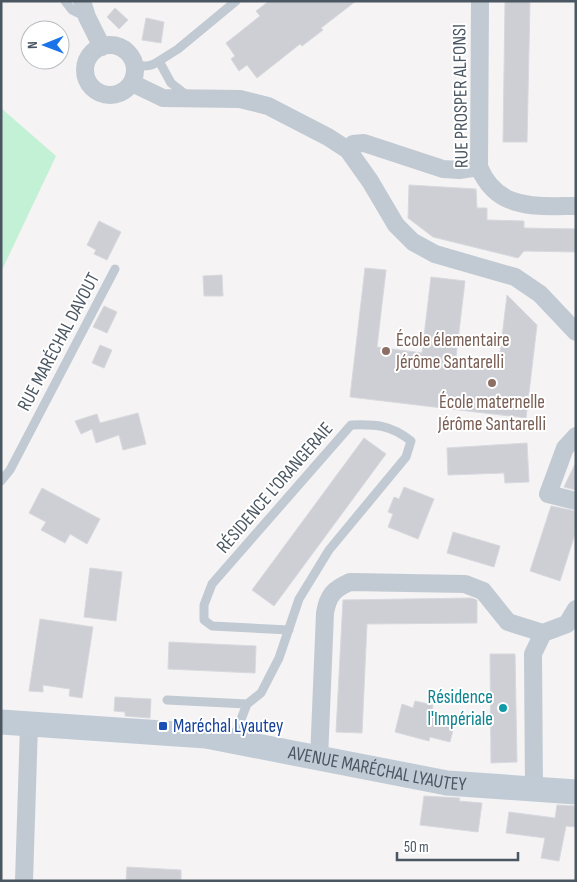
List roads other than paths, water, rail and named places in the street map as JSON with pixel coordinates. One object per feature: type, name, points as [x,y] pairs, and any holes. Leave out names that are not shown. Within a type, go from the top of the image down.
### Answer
[{"type":"street","name":"RUE PROSPER ALFONSI","points":[[480,1],[479,167],[485,181],[498,194],[516,203],[527,206],[576,206]]},
{"type":"street","points":[[84,9],[102,47]]},
{"type":"street","points":[[116,46],[124,50],[134,64],[135,70],[132,83],[127,89],[112,95],[97,92],[91,87],[85,72],[86,64],[94,50],[102,47],[116,46]]},
{"type":"street","points":[[132,83],[163,98],[240,99],[268,106],[304,124],[348,150],[370,181],[396,225],[413,242],[434,254],[515,277],[540,294],[573,329],[570,336],[576,346]]},
{"type":"street","points":[[348,150],[353,144],[364,143],[443,169],[459,170],[479,167]]},
{"type":"street","points":[[576,436],[565,448],[548,494],[576,501]]},
{"type":"street","points":[[318,758],[325,613],[327,598],[337,587],[350,582],[465,584],[483,591],[508,622],[543,633],[567,624],[576,609]]},
{"type":"street","points":[[534,790],[533,654],[543,633]]},
{"type":"street","name":"AVENUE MARÉCHAL LYAUTEY","points":[[1,722],[173,734],[233,741],[447,783],[576,792]]},
{"type":"street","points":[[24,881],[29,725]]},
{"type":"lane","points":[[65,1],[72,10],[84,9]]},
{"type":"lane","points":[[134,64],[153,65],[178,49],[236,1]]},
{"type":"lane","points":[[159,61],[172,83],[189,97]]},
{"type":"lane","name":"RUE MARÉCHAL DAVOUT","points":[[1,481],[10,470],[115,270]]},
{"type":"lane","name":"RÉSIDENCE L'ORANGERAIE","points":[[233,741],[247,704],[261,693],[279,658],[289,630],[299,599],[329,550],[406,457],[411,441],[401,433],[376,424],[351,425],[212,584],[204,605],[204,620],[212,626],[289,630]]},
{"type":"lane","points":[[167,700],[247,704]]},
{"type":"place","name":"École élementaire Jérôme Santarelli","points":[[386,351]]},
{"type":"place","name":"École maternelle Jérôme Santarelli","points":[[492,383]]},
{"type":"place","name":"Résidence l'Impériale","points":[[503,708]]},
{"type":"place","name":"Maréchal Lyautey","points":[[163,726]]}]
